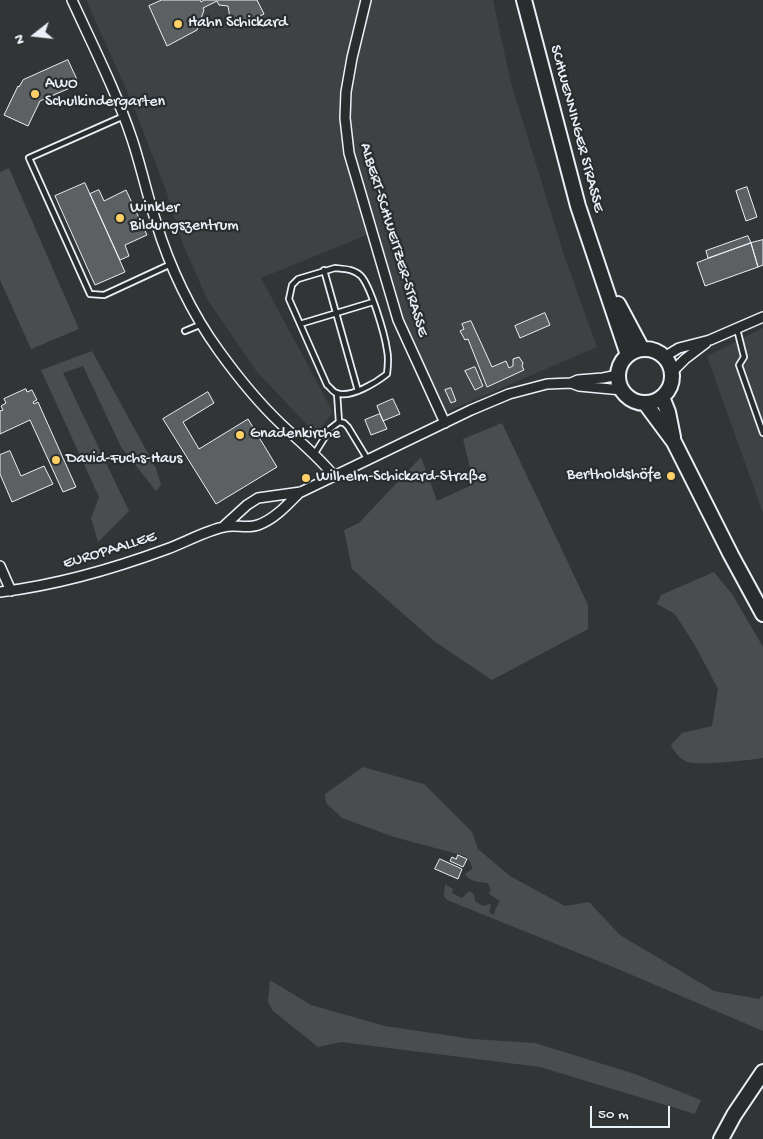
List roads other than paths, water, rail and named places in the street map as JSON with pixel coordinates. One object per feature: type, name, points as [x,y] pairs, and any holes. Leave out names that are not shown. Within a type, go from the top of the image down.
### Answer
[{"type":"main road","name":"SCHWENNINGER STRASSE","points":[[524,0],[578,206],[628,355]]},
{"type":"main road","name":"SCHWENNINGER STRASSE","points":[[599,266],[642,349]]},
{"type":"main road","points":[[642,349],[654,350],[664,357],[672,372],[670,386],[662,397],[645,403],[632,399],[622,390],[618,375],[622,362],[628,355],[642,349]]},
{"type":"main road","points":[[662,397],[668,412],[674,442]]},
{"type":"main road","points":[[645,403],[674,442],[763,614]]},
{"type":"main road","points":[[721,1139],[734,1115],[763,1072]]},
{"type":"street","points":[[72,0],[124,116],[133,140],[156,224],[172,264],[202,324],[218,351],[246,385],[279,422],[315,453],[334,476],[471,410],[528,388],[618,375]]},
{"type":"street","name":"ALBERT-SCHWEITZER-STRASSE","points":[[366,0],[346,92],[345,118],[349,153],[398,320],[445,423]]},
{"type":"street","points":[[664,357],[679,348],[710,340],[763,317]]},
{"type":"street","points":[[672,372],[685,359],[710,340]]},
{"type":"street","points":[[568,383],[579,386],[622,390]]},
{"type":"street","name":"EUROPAALLEE","points":[[224,526],[250,527],[258,525],[278,513],[301,492],[334,476]]},
{"type":"street","name":"EUROPAALLEE","points":[[0,592],[36,587],[98,572],[168,549],[224,526],[247,504],[258,498],[301,492]]},
{"type":"street","points":[[0,566],[11,591]]},
{"type":"lane","points":[[124,116],[29,158],[90,294],[104,295],[172,264]]},
{"type":"lane","points":[[335,268],[349,270],[360,275],[369,287],[373,302],[387,349],[387,374],[377,382],[358,391],[345,394],[336,393],[328,385],[289,299],[292,285],[298,279],[324,270],[335,268]]},
{"type":"lane","points":[[324,270],[358,391]]},
{"type":"lane","points":[[300,324],[373,302]]},
{"type":"lane","points":[[185,332],[202,324]]},
{"type":"lane","points":[[737,329],[744,357],[739,365],[763,433]]},
{"type":"lane","points":[[336,393],[339,422]]},
{"type":"lane","points":[[315,453],[330,429],[339,422]]},
{"type":"lane","points":[[339,422],[344,423],[348,427],[368,460]]},
{"type":"place","name":"Hahn Schickard","points":[[178,24]]},
{"type":"place","name":"AWO Schulkindergarten","points":[[35,94]]},
{"type":"place","name":"Winkler Bildungszentrum","points":[[120,218]]},
{"type":"place","name":"Gnadenkirche","points":[[240,435]]},
{"type":"place","name":"David-Fuchs-Haus","points":[[56,460]]},
{"type":"place","name":"Bertholdshöfe","points":[[671,476]]},
{"type":"place","name":"Wilhelm-Schickard-Straße","points":[[306,478]]}]
